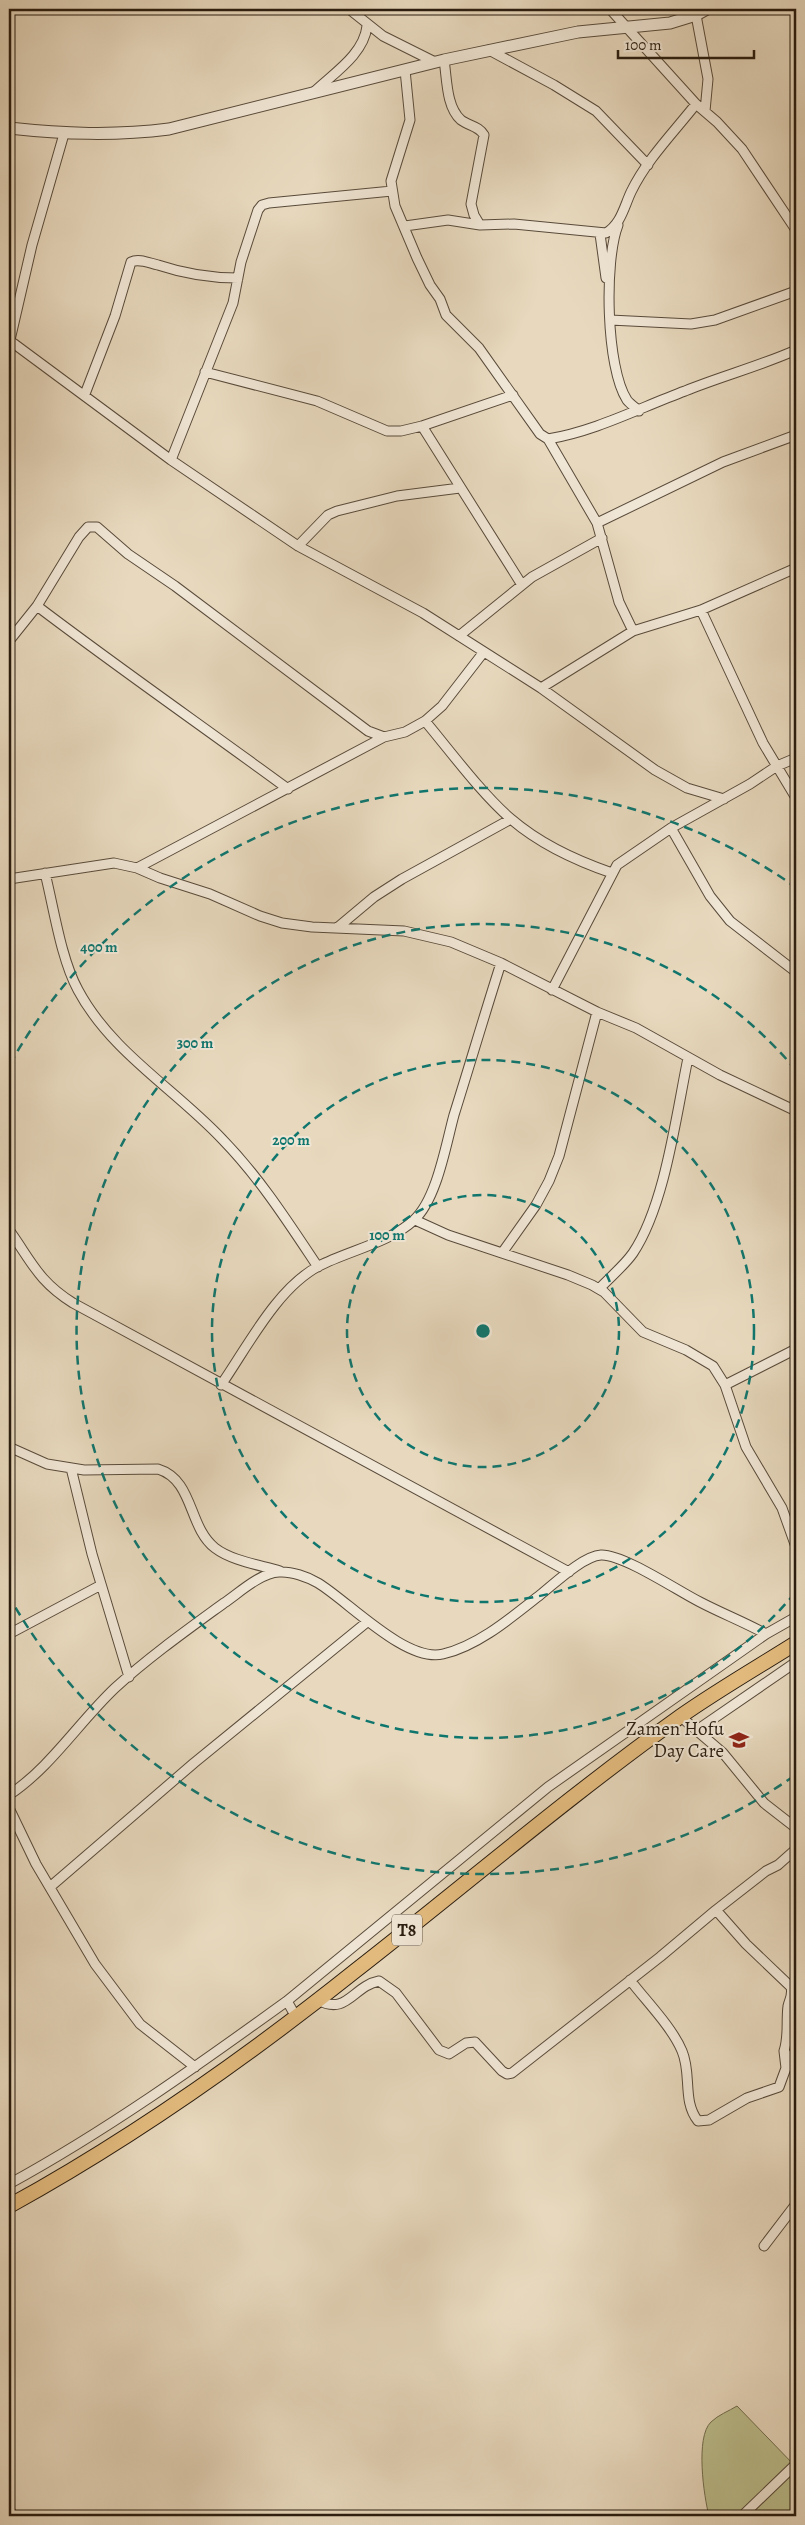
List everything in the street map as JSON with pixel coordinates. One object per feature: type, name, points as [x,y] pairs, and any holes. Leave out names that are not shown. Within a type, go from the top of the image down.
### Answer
[{"type":"main road","name":"T8","points":[[9,2206],[68,2173],[129,2135],[296,2017],[500,1854],[681,1717],[796,1643]]},
{"type":"street","points":[[349,9],[367,26],[383,36],[440,61],[456,115],[462,121],[476,127],[484,135],[471,204],[474,215],[480,225]]},
{"type":"street","points":[[610,9],[696,104],[742,149],[796,230]]},
{"type":"street","points":[[9,128],[64,134],[132,134],[169,129],[489,50],[578,32],[670,23],[696,15],[707,9]]},
{"type":"street","points":[[696,15],[708,79],[705,111]]},
{"type":"street","points":[[315,92],[359,49],[366,36],[367,26]]},
{"type":"street","points":[[489,50],[562,89],[596,111],[648,165]]},
{"type":"street","points":[[405,70],[410,120],[393,170],[392,191],[395,206],[417,258],[430,285],[440,299],[446,315],[479,348],[535,429],[548,439],[598,523],[620,602],[633,631]]},
{"type":"street","points":[[608,290],[613,236],[632,190],[648,165],[696,104]]},
{"type":"street","points":[[64,134],[32,245],[10,340],[85,394],[171,460],[298,546],[394,596],[541,688],[655,770],[688,788],[724,798]]},
{"type":"street","points":[[171,460],[233,303],[255,217],[262,205],[392,191]]},
{"type":"street","points":[[405,226],[448,220],[480,225],[514,224],[600,234],[613,229],[618,223]]},
{"type":"street","points":[[600,234],[608,290],[612,350],[627,401],[622,417]]},
{"type":"street","points":[[85,394],[115,316],[132,262],[141,261],[179,272],[210,278],[238,278]]},
{"type":"street","points":[[610,320],[691,324],[714,320],[796,291]]},
{"type":"street","points":[[548,439],[622,417],[682,392],[796,350]]},
{"type":"street","points":[[205,372],[316,401],[387,431],[401,431],[422,426],[513,395]]},
{"type":"street","points":[[627,401],[639,410]]},
{"type":"street","points":[[422,426],[522,585]]},
{"type":"street","points":[[598,523],[723,462],[796,434]]},
{"type":"street","points":[[298,546],[328,515],[337,511],[397,496],[460,488]]},
{"type":"street","points":[[9,641],[37,606],[79,537],[88,528],[97,527],[128,554],[174,586],[368,731],[384,737]]},
{"type":"street","points":[[458,636],[522,585],[569,554],[602,538]]},
{"type":"street","points":[[541,688],[633,631],[701,610],[796,568]]},
{"type":"street","points":[[37,606],[122,671],[183,712],[288,789]]},
{"type":"street","points":[[701,610],[742,700],[796,798]]},
{"type":"street","points":[[137,868],[384,737],[404,732],[425,721],[442,706],[483,653]]},
{"type":"street","points":[[425,721],[511,819],[543,841],[582,862],[612,873]]},
{"type":"street","points":[[552,990],[617,865],[671,828],[777,766],[796,758]]},
{"type":"street","points":[[337,928],[374,897],[402,879],[511,819]]},
{"type":"street","points":[[671,828],[710,896],[730,921],[796,972]]},
{"type":"street","points":[[9,879],[114,863],[137,868],[282,923],[404,931],[431,936],[451,942],[501,963],[597,1012],[636,1028],[688,1058],[796,1112]]},
{"type":"street","points":[[45,873],[70,974],[88,1008],[124,1050],[210,1127],[253,1173],[318,1267]]},
{"type":"street","points":[[221,1384],[286,1292],[297,1280],[318,1267],[383,1238],[415,1220],[423,1207],[442,1164],[450,1128],[501,963]]},
{"type":"street","points":[[502,1253],[536,1204],[560,1156],[577,1082],[597,1012]]},
{"type":"street","points":[[599,1289],[632,1254],[645,1233],[656,1205],[688,1058]]},
{"type":"street","points":[[415,1220],[448,1235],[568,1275],[599,1289],[643,1332],[686,1350],[709,1363],[720,1374],[725,1384],[746,1447],[782,1508],[796,1547]]},
{"type":"street","points":[[9,1230],[39,1276],[53,1291],[105,1323],[377,1466],[569,1572]]},
{"type":"street","points":[[725,1384],[796,1349]]},
{"type":"street","points":[[9,1447],[47,1464],[71,1468],[84,1470],[158,1469],[167,1472],[189,1500],[204,1535],[214,1548],[224,1554],[303,1576],[319,1583],[367,1622],[426,1655],[440,1655],[470,1644],[495,1628],[591,1557],[601,1555],[615,1558],[766,1634]]},
{"type":"street","points":[[71,1468],[101,1585],[129,1677]]},
{"type":"street","points":[[9,1795],[49,1759],[102,1702],[129,1677],[194,1625],[229,1600],[262,1578],[280,1571]]},
{"type":"street","points":[[9,1634],[101,1585]]},
{"type":"street","points":[[9,2184],[66,2153],[195,2067],[288,2001],[548,1788],[766,1634],[796,1617]]},
{"type":"street","points":[[50,1887],[194,1763],[367,1622]]},
{"type":"street","points":[[698,1730],[796,1662]]},
{"type":"street","points":[[681,1717],[723,1753],[764,1803],[796,1828]]},
{"type":"street","points":[[9,1808],[22,1839],[95,1964],[140,2024],[195,2067]]},
{"type":"street","points":[[318,2000],[328,2006],[336,2006],[367,1985],[379,1981],[396,1993],[439,2050],[449,2054],[466,2043],[475,2042],[490,2061],[507,2074],[517,2070],[716,1910],[766,1871],[778,1866],[796,1849]]},
{"type":"street","points":[[630,1980],[682,2051],[687,2067],[690,2105],[698,2121],[709,2120],[747,2098],[779,2086],[786,2068],[784,2051],[787,2041],[788,2007],[793,1993],[791,1987],[746,1944],[716,1910]]},
{"type":"street","points":[[288,2001],[296,2017]]},
{"type":"street","points":[[784,2051],[796,2066]]},
{"type":"street","points":[[764,2246],[796,2204]]},
{"type":"street","points":[[742,2516],[796,2464]]},
{"type":"street","points":[[9,2509],[13,2516]]},
{"type":"green space","points":[[737,2406],[796,2467],[796,2481],[789,2516],[709,2516],[703,2482],[703,2440],[711,2422]]},
{"type":"place","name":"Zamen Hofu Day Care","points":[[739,1740]]}]
